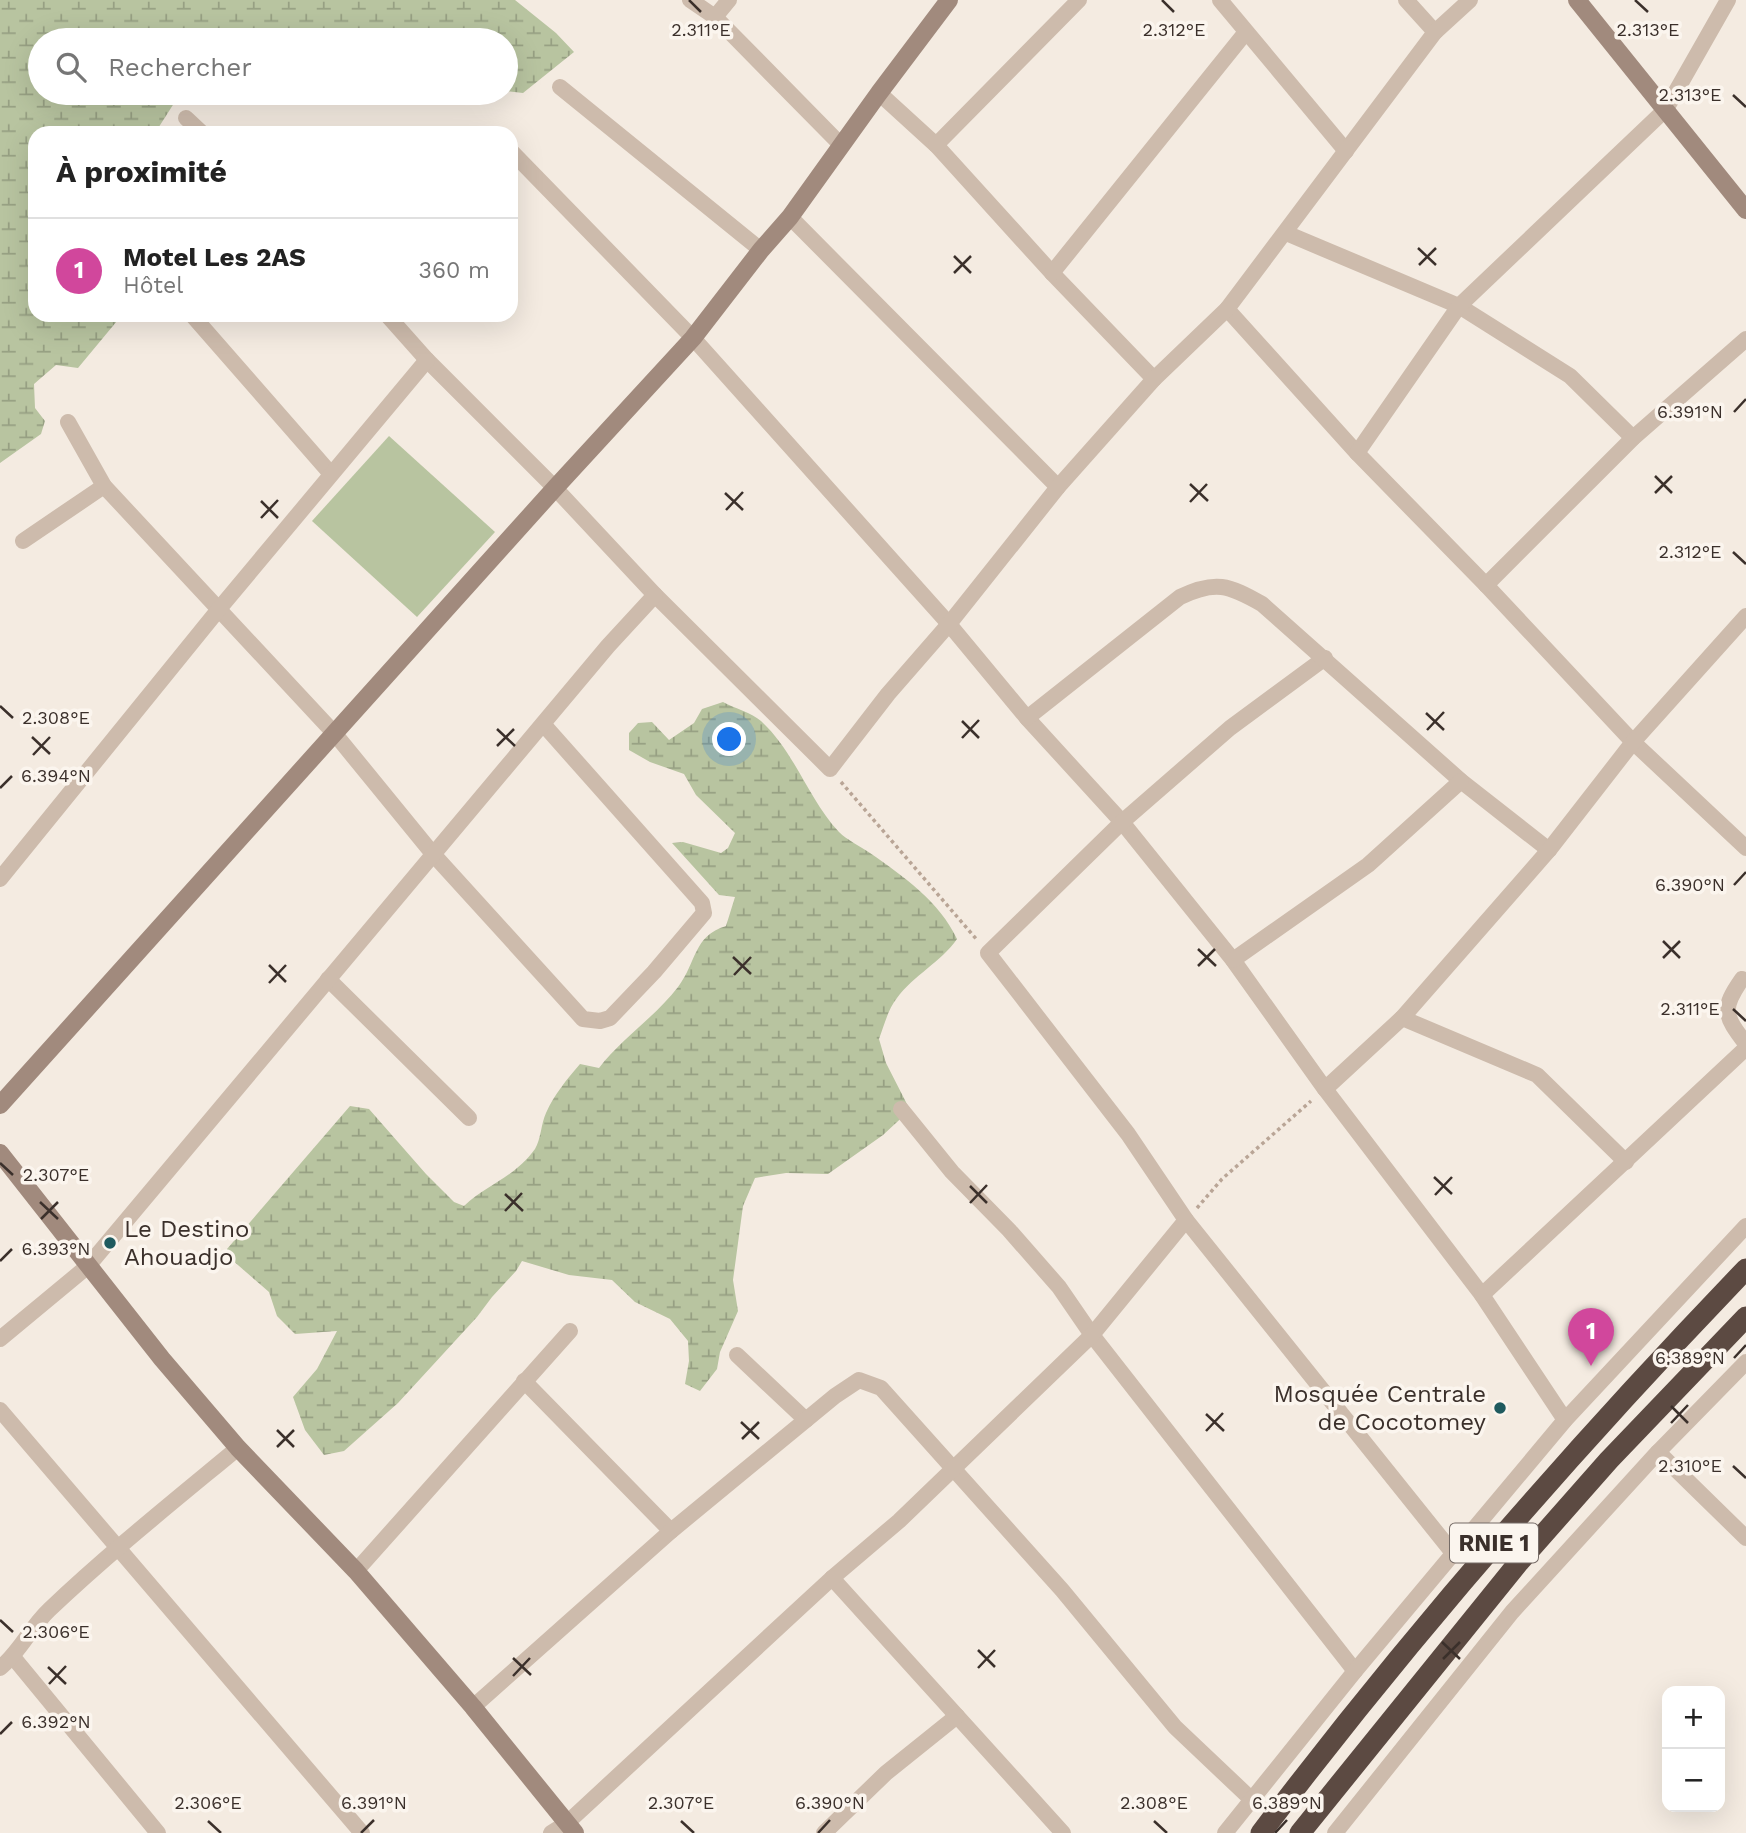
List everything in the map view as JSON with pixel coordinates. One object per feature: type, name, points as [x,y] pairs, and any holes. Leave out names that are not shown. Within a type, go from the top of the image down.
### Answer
[{"type":"highway","name":"RNIE 1","points":[[1261,1833],[1496,1541],[1588,1436],[1746,1269]]},
{"type":"highway","name":"RNIE 1","points":[[1300,1833],[1519,1562],[1609,1460],[1746,1317]]},
{"type":"street","points":[[690,0],[715,18],[841,145]]},
{"type":"street","points":[[715,18],[729,0]]},
{"type":"street","points":[[0,1105],[693,338],[790,217],[949,0]]},
{"type":"street","points":[[936,145],[1079,0]]},
{"type":"street","points":[[1220,0],[1346,151]]},
{"type":"street","points":[[1406,0],[1435,32]]},
{"type":"street","points":[[393,322],[655,595],[830,769],[1058,487],[1154,379],[1227,309],[1435,32],[1470,0]]},
{"type":"street","points":[[1577,0],[1744,202]]},
{"type":"street","points":[[1357,453],[1460,306],[1666,108],[1728,0]]},
{"type":"street","points":[[1052,273],[1246,32]]},
{"type":"street","points":[[560,87],[761,250]]},
{"type":"street","points":[[879,93],[936,145],[1052,273],[1154,379]]},
{"type":"street","points":[[187,118],[195,126]]},
{"type":"street","points":[[518,158],[693,338],[949,624],[1027,718],[1122,822],[1233,960],[1325,1089],[1482,1295],[1565,1420]]},
{"type":"street","points":[[790,217],[1058,487]]},
{"type":"street","points":[[1286,233],[1460,306],[1570,376],[1633,438]]},
{"type":"street","points":[[1227,309],[1357,453],[1486,585],[1633,742],[1742,838]]},
{"type":"street","points":[[198,322],[331,474]]},
{"type":"street","points":[[1486,585],[1633,438],[1746,339]]},
{"type":"street","points":[[0,879],[219,609],[427,360]]},
{"type":"street","points":[[68,422],[104,486],[335,734],[433,854],[583,1019],[590,1021],[610,1018],[703,917],[702,904],[544,725]]},
{"type":"street","points":[[23,541],[104,486]]},
{"type":"street","points":[[1027,718],[1180,597],[1200,587],[1226,587],[1262,604],[1461,781],[1549,850]]},
{"type":"street","points":[[0,1339],[88,1266],[608,646],[655,595]]},
{"type":"street","points":[[1325,1089],[1402,1018],[1549,850],[1633,742],[1746,616]]},
{"type":"street","points":[[1325,658],[1230,728],[1122,822],[988,953],[1128,1134],[1186,1220],[1453,1553]]},
{"type":"street","points":[[1233,960],[1368,865],[1461,781]]},
{"type":"street","points":[[328,979],[469,1118]]},
{"type":"street","points":[[1482,1295],[1746,1046],[1733,1027],[1727,1009],[1727,1000],[1742,979]]},
{"type":"street","points":[[1402,1018],[1537,1075],[1626,1162]]},
{"type":"street","points":[[901,1109],[952,1172],[1009,1230],[1059,1287],[1092,1335],[1355,1671]]},
{"type":"street","points":[[0,1153],[162,1359],[239,1448],[356,1571],[571,1828]]},
{"type":"street","points":[[551,1833],[571,1828],[832,1578],[899,1521],[1092,1335],[1186,1220]]},
{"type":"street","points":[[1225,1833],[1355,1671],[1565,1420],[1746,1226]]},
{"type":"street","points":[[356,1571],[570,1331]]},
{"type":"street","points":[[737,1355],[806,1420]]},
{"type":"street","points":[[1335,1833],[1512,1612],[1658,1452],[1746,1362]]},
{"type":"street","points":[[472,1707],[671,1531],[859,1380],[881,1388],[1062,1590],[1175,1727],[1251,1799]]},
{"type":"street","points":[[524,1381],[671,1531]]},
{"type":"street","points":[[0,1410],[362,1833]]},
{"type":"street","points":[[0,1668],[13,1657],[46,1613],[118,1547],[239,1448]]},
{"type":"street","points":[[1658,1452],[1746,1538]]},
{"type":"street","points":[[832,1578],[1063,1833]]},
{"type":"street","points":[[13,1657],[158,1833]]},
{"type":"street","points":[[824,1833],[886,1773],[957,1716]]},
{"type":"path","points":[[830,769],[988,953]]},
{"type":"path","points":[[1186,1220],[1222,1179],[1325,1089]]},
{"type":"green space","points":[[0,0],[515,0],[556,33],[574,52],[523,93],[518,92],[518,28],[28,28],[28,105],[173,105],[159,126],[28,126],[28,322],[116,322],[78,368],[56,365],[34,384],[35,408],[45,421],[41,434],[0,463]]},
{"type":"green space","points":[[389,436],[495,532],[417,617],[312,521]]},
{"type":"green space","points":[[723,702],[753,716],[773,733],[839,832],[920,891],[941,913],[957,939],[897,998],[879,1039],[886,1063],[910,1110],[883,1135],[828,1174],[786,1173],[755,1178],[743,1206],[733,1280],[738,1311],[720,1352],[717,1369],[700,1391],[685,1384],[689,1361],[688,1341],[670,1319],[635,1302],[612,1280],[569,1275],[522,1261],[477,1317],[398,1403],[344,1451],[324,1455],[305,1430],[293,1397],[317,1369],[337,1331],[295,1334],[277,1316],[269,1292],[231,1259],[227,1249],[350,1106],[369,1109],[426,1174],[454,1202],[464,1206],[527,1159],[537,1145],[549,1106],[580,1064],[599,1068],[678,987],[707,936],[726,926],[735,897],[719,895],[672,843],[683,842],[721,853],[728,848],[735,833],[696,795],[684,774],[650,762],[629,750],[629,733],[638,723],[652,722],[669,740],[694,723],[702,709]]},
{"type":"place","name":"Le Destino Ahouadjo","points":[[110,1243]]},
{"type":"place","name":"Motel Les 2AS","points":[[1591,1366]]},
{"type":"place","name":"Mosquée Centrale de Cocotomey","points":[[1500,1408]]}]
